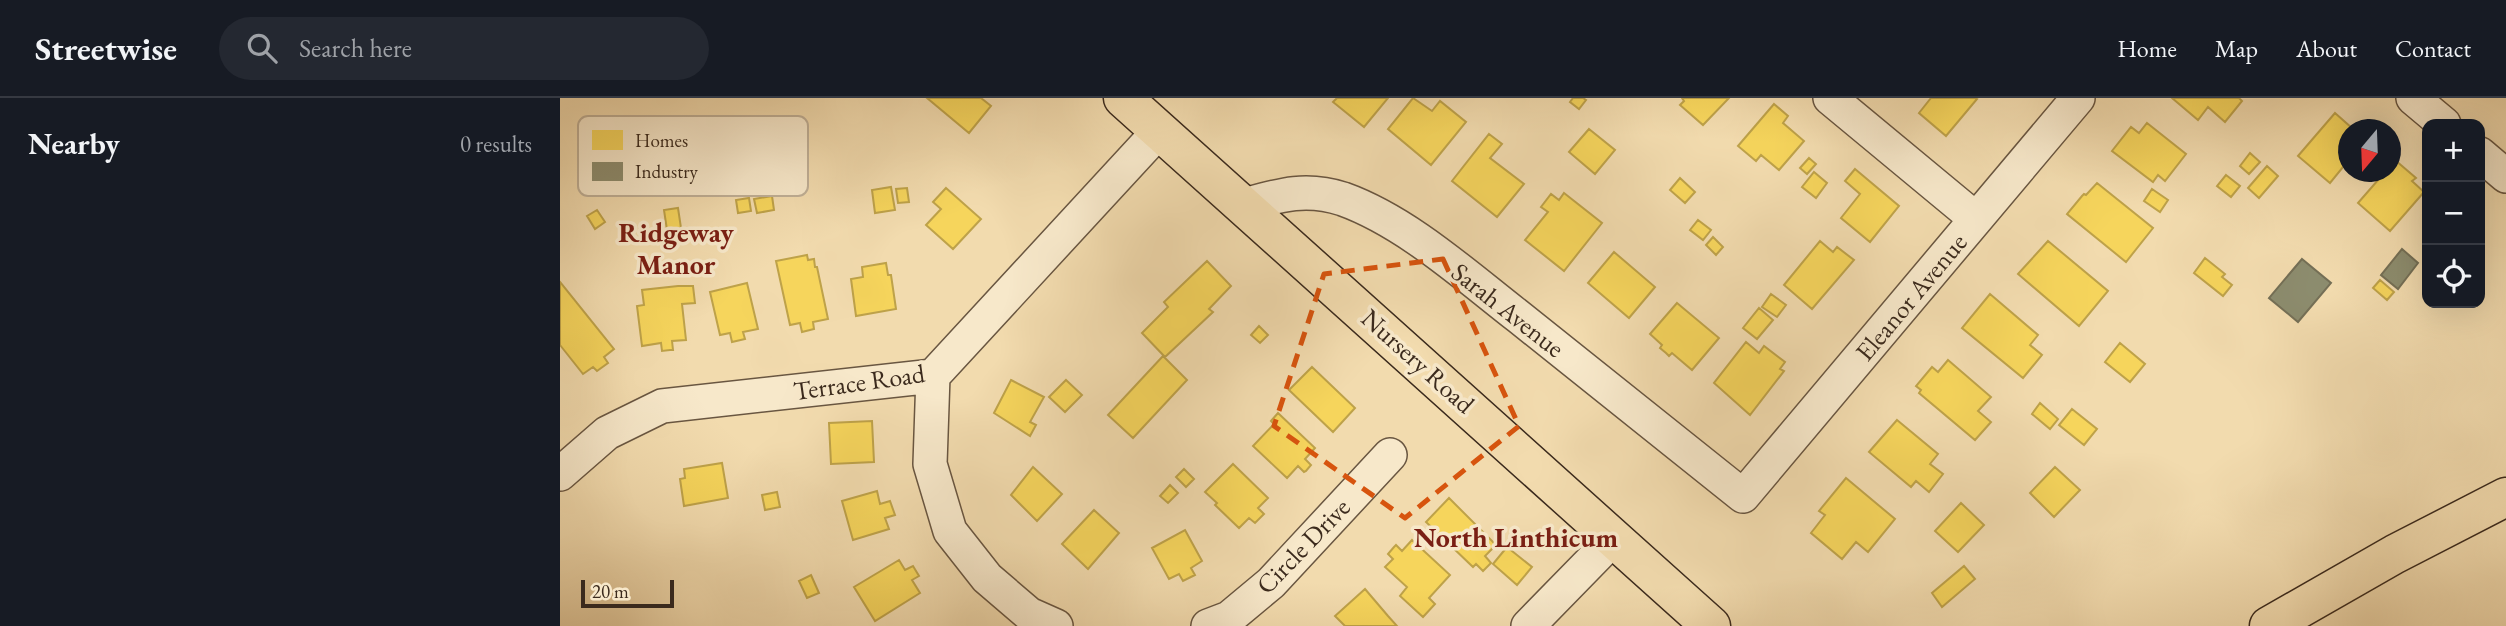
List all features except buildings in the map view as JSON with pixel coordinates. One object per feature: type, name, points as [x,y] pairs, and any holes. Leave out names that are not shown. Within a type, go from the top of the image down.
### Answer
[{"type":"main road","name":"Nursery Road","points":[[1123,98],[1711,626]]},
{"type":"main road","points":[[2269,626],[2395,554],[2506,497]]},
{"type":"street","points":[[1830,98],[1976,219]]},
{"type":"street","name":"Eleanor Avenue","points":[[1743,496],[2078,98]]},
{"type":"street","points":[[2413,98],[2438,119]]},
{"type":"street","name":"Terrace Road","points":[[560,474],[607,433],[662,406],[933,376],[1160,130]]},
{"type":"street","points":[[2485,158],[2506,176]]},
{"type":"street","name":"Sarah Avenue","points":[[1245,205],[1288,192],[1316,193],[1342,199],[1390,219],[1743,496]]},
{"type":"street","points":[[933,376],[930,464],[950,531],[987,578],[1029,614],[1056,626]]},
{"type":"street","name":"Circle Drive","points":[[1208,626],[1229,618],[1271,583],[1390,455]]},
{"type":"street","points":[[1528,626],[1614,538]]},
{"type":"highlighted area","points":[[1443,259],[1519,426],[1405,518],[1274,426],[1324,274]]},
{"type":"district","name":"Ridgeway Manor","points":[[676,248]]},
{"type":"district","name":"North Linthicum","points":[[1516,537]]}]
